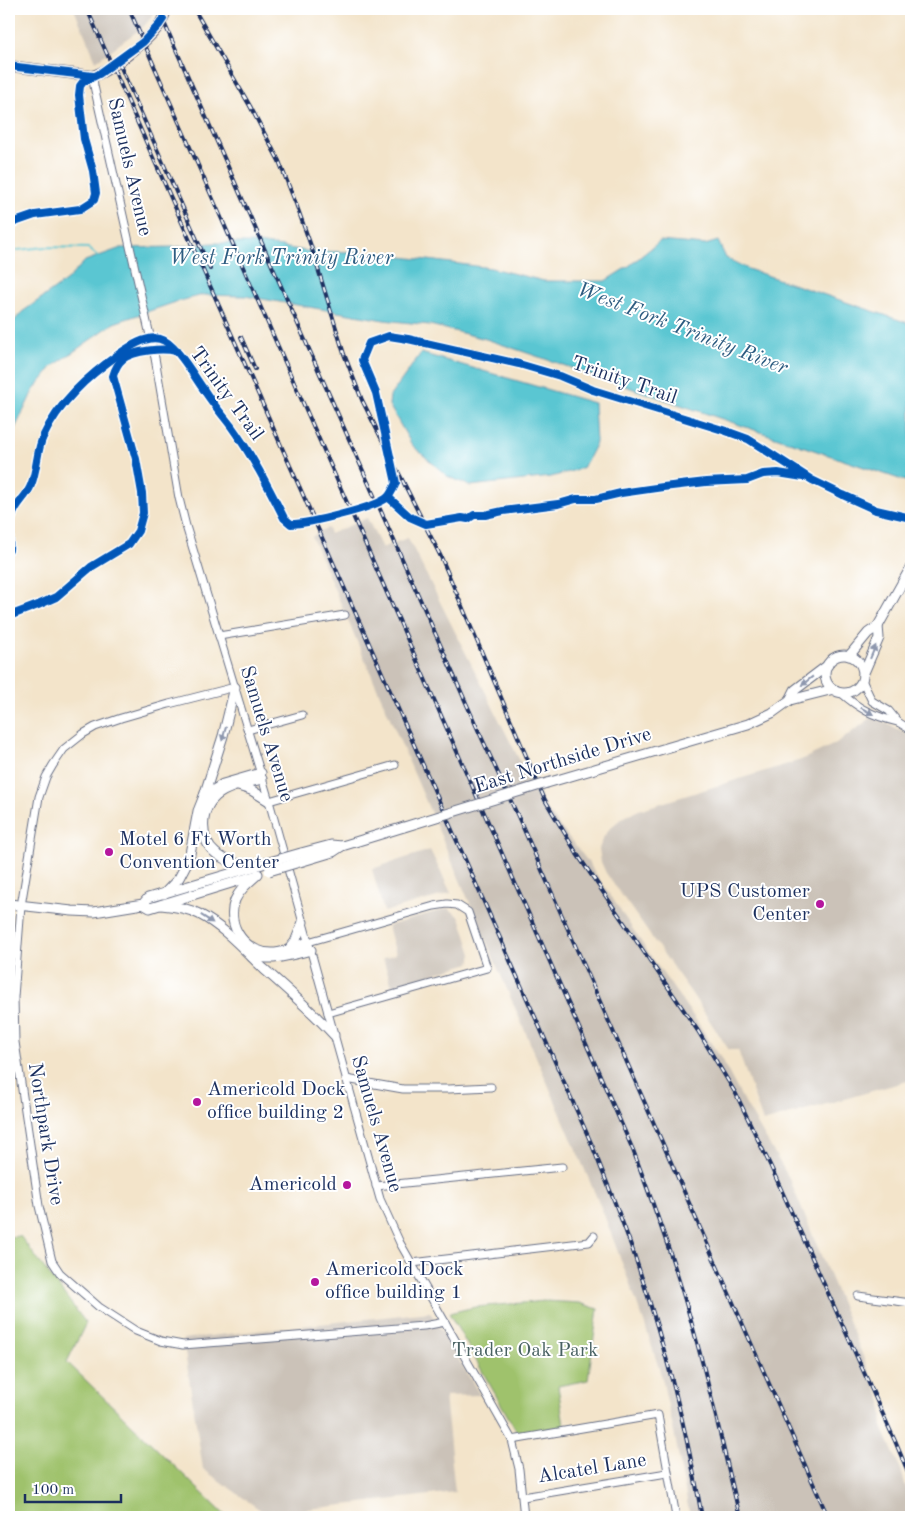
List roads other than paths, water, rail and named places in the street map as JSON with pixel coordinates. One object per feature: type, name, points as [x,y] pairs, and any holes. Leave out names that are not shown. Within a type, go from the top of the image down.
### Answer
[{"type":"main road","points":[[9,66],[93,76],[99,74],[143,42],[159,25],[164,14]]},
{"type":"street","name":"Samuels Avenue","points":[[93,76],[155,358],[179,498],[186,526],[262,776],[376,1186],[393,1231],[512,1440],[518,1462],[524,1517]]},
{"type":"street","points":[[848,656],[868,633],[878,626],[911,567]]},
{"type":"street","points":[[219,636],[345,616]]},
{"type":"street","points":[[837,691],[852,690],[857,687],[879,638],[878,626]]},
{"type":"street","points":[[898,722],[889,711],[872,701],[857,660],[840,655],[834,658],[828,665],[825,674],[829,685],[852,703],[877,716],[898,722],[911,730]]},
{"type":"street","name":"East Northside Drive","points":[[790,700],[795,690],[828,665]]},
{"type":"street","points":[[235,687],[225,729],[198,811],[185,868],[162,900],[197,913],[209,920],[314,1013],[334,1035]]},
{"type":"street","name":"Northpark Drive","points":[[235,687],[169,704],[97,727],[84,734],[64,749],[46,777],[39,797],[21,906],[14,997],[14,1042],[39,1206],[52,1261],[60,1273],[99,1307],[136,1331],[161,1341],[183,1345],[424,1326],[445,1322]]},
{"type":"street","name":"East Northside Drive","points":[[9,904],[94,912],[143,904],[148,898],[162,900],[302,857],[333,852],[342,846],[748,724],[790,700],[837,691]]},
{"type":"street","points":[[248,730],[302,715]]},
{"type":"street","points":[[238,786],[251,790],[269,801],[395,765]]},
{"type":"street","points":[[204,796],[224,784],[262,776]]},
{"type":"street","points":[[262,776],[221,792],[211,801],[204,814],[204,833],[208,845],[215,853],[255,871],[242,889],[233,910],[235,927],[246,944],[258,951],[276,953],[309,946]]},
{"type":"street","points":[[252,957],[266,959],[282,958],[309,946],[434,906],[457,905],[468,912],[487,968],[328,1013]]},
{"type":"street","points":[[288,950],[295,942],[303,922]]},
{"type":"street","points":[[346,1079],[403,1089],[491,1087]]},
{"type":"street","points":[[376,1186],[562,1167]]},
{"type":"street","points":[[412,1263],[589,1242],[594,1236]]},
{"type":"street","points":[[858,1296],[911,1303]]},
{"type":"street","points":[[512,1440],[658,1415],[676,1517]]},
{"type":"street","name":"Alcatel Lane","points":[[523,1497],[667,1473]]},
{"type":"water","name":"West Fork Trinity River","points":[[660,241],[705,245],[718,241],[726,258],[748,269],[911,324],[911,483],[486,339],[430,325],[384,320],[245,296],[203,295],[114,323],[52,367],[33,391],[9,441],[9,327],[22,312],[67,280],[85,261],[121,248],[174,247],[212,243],[258,243],[306,251],[357,252],[491,268],[544,281],[605,281],[629,266]]},
{"type":"water","points":[[421,353],[594,403],[596,443],[583,468],[551,477],[470,486],[447,476],[412,445],[389,405],[390,396]]},
{"type":"waterway","points":[[9,251],[45,247],[88,248],[100,258]]},
{"type":"railway","points":[[87,9],[592,1145],[632,1248],[657,1326],[682,1421],[702,1517]]},
{"type":"railway","points":[[129,9],[633,1150],[666,1240],[685,1301],[740,1517]]},
{"type":"railway","points":[[158,9],[828,1517]]},
{"type":"railway","points":[[194,9],[250,106],[279,161],[311,246],[344,354],[362,400],[441,557],[545,800],[577,854],[698,1031],[736,1094],[771,1167],[911,1479]]},
{"type":"railway","points":[[119,63],[210,269]]},
{"type":"railway","points":[[241,337],[255,369]]},
{"type":"place","name":"Motel 6 Ft Worth Convention Center","points":[[109,852]]},
{"type":"place","name":"UPS Customer Center","points":[[820,904]]},
{"type":"place","name":"Americold Dock office building 2","points":[[197,1102]]},
{"type":"place","name":"Americold","points":[[347,1185]]},
{"type":"place","name":"Americold Dock office building 1","points":[[315,1282]]},
{"type":"park label","name":"Trader Oak Park","points":[[525,1351]]}]
